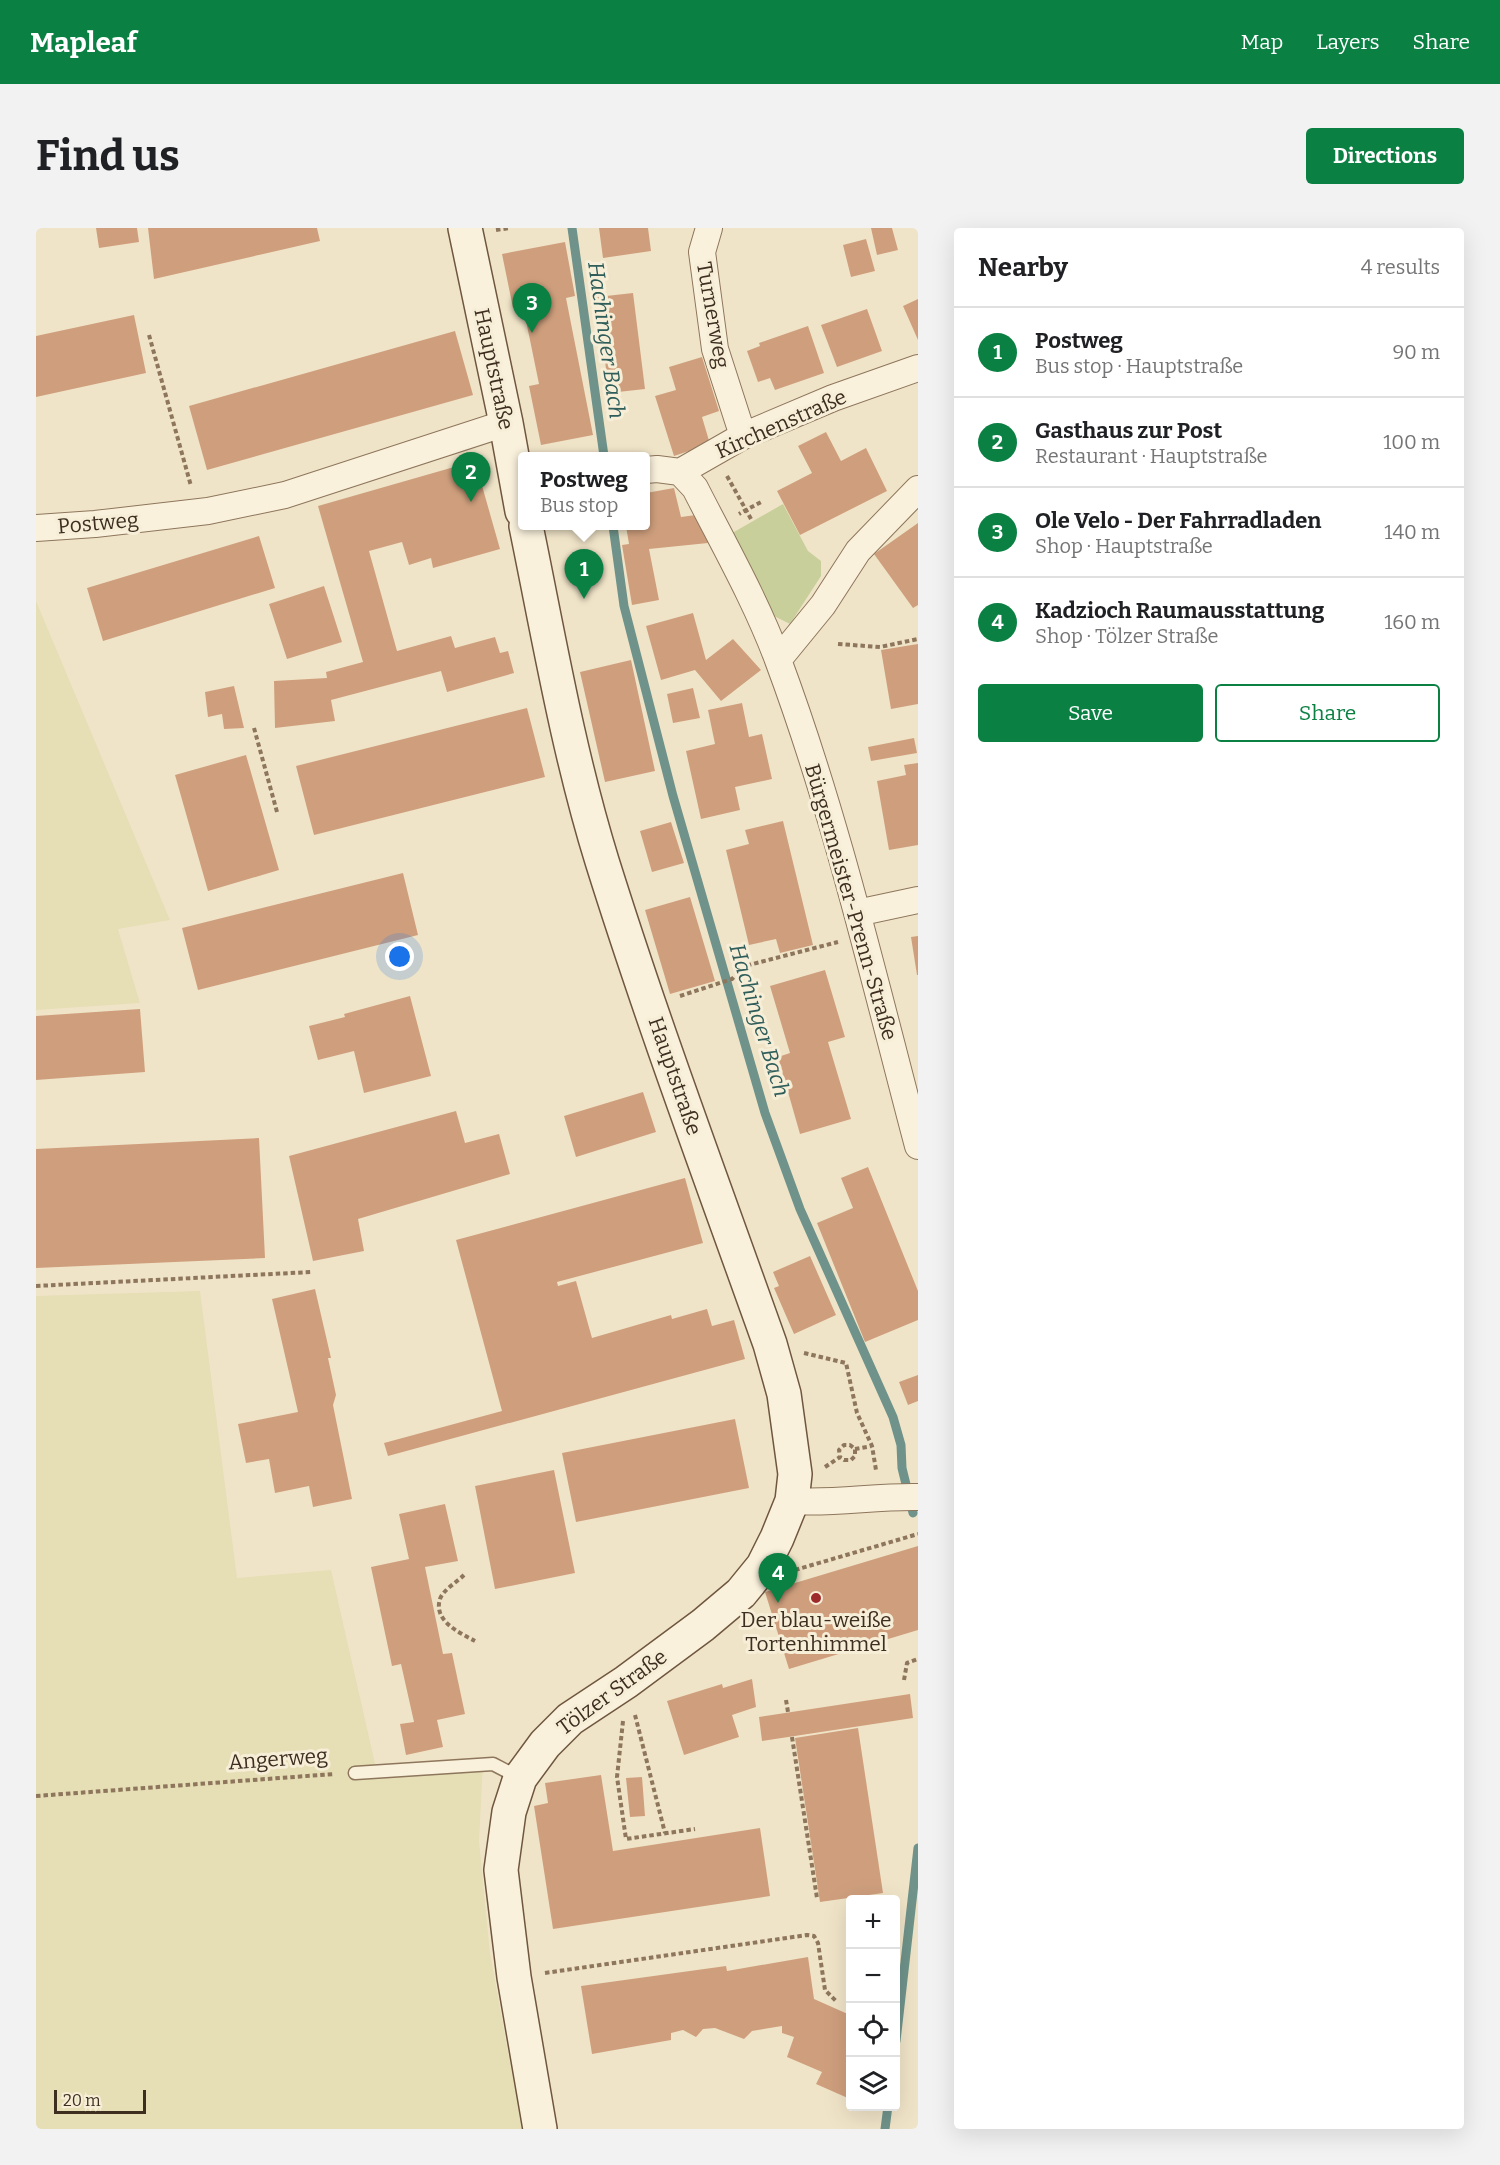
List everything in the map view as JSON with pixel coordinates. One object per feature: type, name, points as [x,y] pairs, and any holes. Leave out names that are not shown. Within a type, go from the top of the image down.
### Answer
[{"type":"main road","name":"Hauptstraße","points":[[465,228],[518,481]]},
{"type":"main road","name":"Hauptstraße","points":[[526,530],[556,681],[602,859],[650,1005],[770,1344],[784,1394],[795,1474],[792,1501]]},
{"type":"main road","name":"Tölzer Straße","points":[[540,2129],[514,1977],[501,1870],[509,1812],[520,1778],[544,1744],[570,1719],[626,1682],[703,1625],[741,1593],[763,1566],[792,1501]]},
{"type":"street","name":"Turnerweg","points":[[709,228],[702,252],[716,349],[743,436]]},
{"type":"street","name":"Kirchenstraße","points":[[680,472],[743,436],[833,398],[918,368]]},
{"type":"street","name":"Postweg","points":[[36,528],[199,512],[285,495],[506,423]]},
{"type":"street","points":[[650,470],[680,472]]},
{"type":"street","name":"Bürgermeister-Prenn-Straße","points":[[680,472],[695,488],[759,613],[778,660],[818,778],[918,1146]]},
{"type":"street","points":[[778,660],[823,605],[858,551],[918,489]]},
{"type":"street","points":[[856,913],[918,900]]},
{"type":"street","points":[[792,1501],[822,1503],[900,1497]]},
{"type":"lane","name":"Angerweg","points":[[355,1773],[493,1764],[520,1778]]},
{"type":"path","points":[[149,335],[199,512]]},
{"type":"path","points":[[751,519],[746,510],[763,501]]},
{"type":"path","points":[[838,644],[880,647],[918,639]]},
{"type":"path","points":[[254,728],[277,812]]},
{"type":"path","points":[[675,998],[732,979],[745,966],[834,943]]},
{"type":"path","points":[[36,1286],[311,1272]]},
{"type":"path","points":[[770,1344],[846,1364],[857,1413],[900,1497]]},
{"type":"path","points":[[855,1449],[855,1456],[851,1460],[844,1460],[840,1457],[839,1450],[844,1445],[850,1445],[855,1449],[872,1446]]},
{"type":"path","points":[[763,1566],[787,1573],[918,1534]]},
{"type":"path","points":[[464,1575],[440,1599],[440,1612],[446,1623],[475,1641]]},
{"type":"path","points":[[904,1680],[907,1663],[918,1659]]},
{"type":"path","points":[[626,1682],[617,1777],[626,1839],[695,1829]]},
{"type":"path","points":[[626,1682],[665,1833]]},
{"type":"path","points":[[786,1700],[788,1712]]},
{"type":"path","points":[[792,1737],[817,1898]]},
{"type":"path","name":"Angerweg","points":[[36,1796],[355,1773]]},
{"type":"path","points":[[514,1977],[807,1935],[814,1936],[818,1943],[825,1990],[836,2001]]},
{"type":"shaded area","points":[[36,601],[170,920],[118,929],[140,1003],[36,1010]]},
{"type":"shaded area","points":[[200,1291],[237,1578],[331,1570],[376,1768],[483,1762],[479,1841],[490,1953],[522,2129],[36,2129],[36,1296]]},
{"type":"green space","points":[[783,504],[808,551],[821,561],[821,576],[790,624],[774,616],[727,536]]},
{"type":"building","points":[[96,228],[137,228],[139,242],[99,248]]},
{"type":"building","points":[[148,228],[317,228],[320,241],[154,279]]},
{"type":"building","points":[[599,228],[648,228],[651,251],[603,258]]},
{"type":"building","points":[[871,228],[892,228],[898,250],[877,255]]},
{"type":"building","points":[[866,239],[875,271],[851,277],[843,245]]},
{"type":"building","points":[[565,242],[575,296],[566,298],[593,435],[541,445],[529,386],[539,384],[523,306],[513,308],[502,254]]},
{"type":"building","points":[[633,293],[645,389],[609,393],[597,297]]},
{"type":"building","points":[[918,299],[918,340],[903,306]]},
{"type":"building","points":[[867,309],[882,351],[837,367],[821,325]]},
{"type":"building","points":[[134,315],[146,373],[36,397],[36,336]]},
{"type":"building","points":[[808,326],[824,373],[775,390],[770,378],[758,382],[747,351],[760,346],[759,343]]},
{"type":"building","points":[[455,331],[473,395],[207,470],[189,406]]},
{"type":"building","points":[[702,357],[719,411],[702,417],[710,444],[674,456],[655,396],[676,390],[669,367]]},
{"type":"building","points":[[826,432],[841,461],[866,448],[887,491],[800,535],[777,491],[812,473],[798,446]]},
{"type":"building","points":[[475,461],[500,549],[433,568],[431,558],[409,565],[402,542],[369,551],[397,651],[451,636],[455,648],[495,637],[500,653],[508,651],[514,673],[447,692],[441,671],[331,700],[335,721],[275,728],[274,681],[327,678],[326,672],[363,662],[318,506]]},
{"type":"building","points":[[674,488],[681,517],[696,515],[708,543],[649,549],[659,600],[632,605],[622,545],[629,544],[627,530],[650,530],[650,492]]},
{"type":"building","points":[[918,523],[918,605],[913,608],[874,554]]},
{"type":"building","points":[[259,536],[275,588],[103,641],[87,588]]},
{"type":"building","points":[[324,586],[342,642],[287,659],[269,604]]},
{"type":"building","points":[[693,613],[706,660],[733,639],[761,670],[721,701],[695,670],[661,680],[646,626]]},
{"type":"building","points":[[918,644],[918,704],[891,709],[881,650]]},
{"type":"building","points":[[631,660],[655,771],[605,782],[580,672]]},
{"type":"building","points":[[234,686],[244,728],[224,729],[222,714],[208,717],[205,692]]},
{"type":"building","points":[[693,688],[700,718],[673,723],[667,694]]},
{"type":"building","points":[[742,703],[749,737],[762,734],[772,779],[735,787],[740,810],[701,819],[686,751],[715,744],[708,710]]},
{"type":"building","points":[[527,708],[545,777],[314,835],[296,766]]},
{"type":"building","points":[[914,738],[917,753],[871,761],[868,747]]},
{"type":"building","points":[[246,755],[279,870],[208,891],[175,775]]},
{"type":"building","points":[[918,763],[918,845],[889,850],[877,781],[906,775],[904,765]]},
{"type":"building","points":[[783,821],[813,945],[780,953],[776,939],[749,945],[726,850],[749,844],[745,830]]},
{"type":"building","points":[[671,822],[684,863],[652,872],[640,831]]},
{"type":"building","points":[[403,873],[418,935],[198,990],[182,928]]},
{"type":"building","points":[[690,897],[715,981],[670,994],[645,910]]},
{"type":"building","points":[[918,936],[918,975],[917,975],[911,937]]},
{"type":"building","points":[[825,970],[845,1037],[828,1042],[851,1119],[800,1134],[778,1057],[790,1053],[770,986]]},
{"type":"building","points":[[410,996],[431,1076],[364,1093],[354,1051],[318,1060],[309,1026]]},
{"type":"building","points":[[140,1009],[145,1072],[36,1080],[36,1016]]},
{"type":"building","points":[[643,1092],[656,1132],[576,1157],[564,1116]]},
{"type":"building","points":[[456,1111],[465,1143],[499,1134],[510,1174],[358,1219],[364,1251],[313,1261],[289,1156]]},
{"type":"building","points":[[259,1138],[265,1258],[36,1268],[36,1149]]},
{"type":"building","points":[[868,1167],[918,1291],[918,1320],[865,1342],[817,1223],[853,1208],[841,1178]]},
{"type":"building","points":[[685,1178],[703,1243],[557,1282],[558,1286],[576,1281],[592,1338],[671,1315],[672,1319],[707,1309],[712,1326],[734,1320],[745,1359],[388,1456],[384,1443],[502,1411],[456,1240]]},
{"type":"building","points":[[810,1256],[836,1315],[794,1334],[774,1288],[779,1286],[773,1272]]},
{"type":"building","points":[[315,1289],[331,1358],[328,1358],[336,1395],[333,1405],[352,1499],[313,1507],[309,1486],[275,1493],[269,1459],[246,1463],[238,1424],[298,1412],[272,1299]]},
{"type":"building","points":[[918,1375],[918,1401],[908,1405],[899,1382]]},
{"type":"building","points":[[735,1419],[749,1488],[576,1522],[562,1453]]},
{"type":"building","points":[[554,1470],[575,1573],[495,1589],[475,1486]]},
{"type":"building","points":[[445,1504],[458,1561],[425,1567],[443,1654],[452,1653],[465,1714],[437,1720],[443,1747],[406,1755],[400,1724],[414,1722],[401,1664],[392,1666],[371,1567],[409,1559],[399,1514]]},
{"type":"building","points":[[918,1546],[918,1630],[789,1669],[765,1592]]},
{"type":"building","points":[[752,1679],[756,1707],[732,1715],[739,1737],[684,1755],[667,1701],[722,1684],[723,1688]]},
{"type":"building","points":[[910,1694],[913,1718],[762,1741],[759,1717]]},
{"type":"building","points":[[858,1728],[883,1893],[846,1895],[846,1898],[820,1902],[795,1738]]},
{"type":"building","points":[[601,1775],[613,1851],[760,1828],[770,1896],[553,1929],[534,1806],[548,1803],[545,1783]]},
{"type":"building","points":[[642,1777],[645,1816],[630,1817],[626,1778]]},
{"type":"building","points":[[808,1957],[814,1999],[846,2013],[846,2097],[816,2084],[822,2072],[787,2057],[794,2037],[782,2033],[782,2026],[752,2031],[744,2039],[715,2028],[703,2029],[696,2037],[683,2030],[671,2033],[671,2040],[592,2054],[581,1986],[726,1966],[727,1971]]},
{"type":"waterway","name":"Hachinger Bach","points":[[572,228],[603,452]]},
{"type":"waterway","name":"Hachinger Bach","points":[[614,530],[624,606],[673,796],[765,1113],[800,1209],[893,1417],[901,1445],[902,1468],[913,1513]]},
{"type":"waterway","name":"Hachinger Bach","points":[[900,2006],[918,1848]]},
{"type":"waterway","name":"Hachinger Bach","points":[[885,2129],[887,2111]]},
{"type":"place","name":"Ole Velo - Der Fahrradladen","points":[[532,333]]},
{"type":"place","name":"Gasthaus zur Post","points":[[471,502]]},
{"type":"place","name":"Postweg","points":[[584,599]]},
{"type":"place","name":"Der blau-weiße Tortenhimmel","points":[[816,1598]]},
{"type":"place","name":"Kadzioch Raumausstattung","points":[[778,1603]]}]
